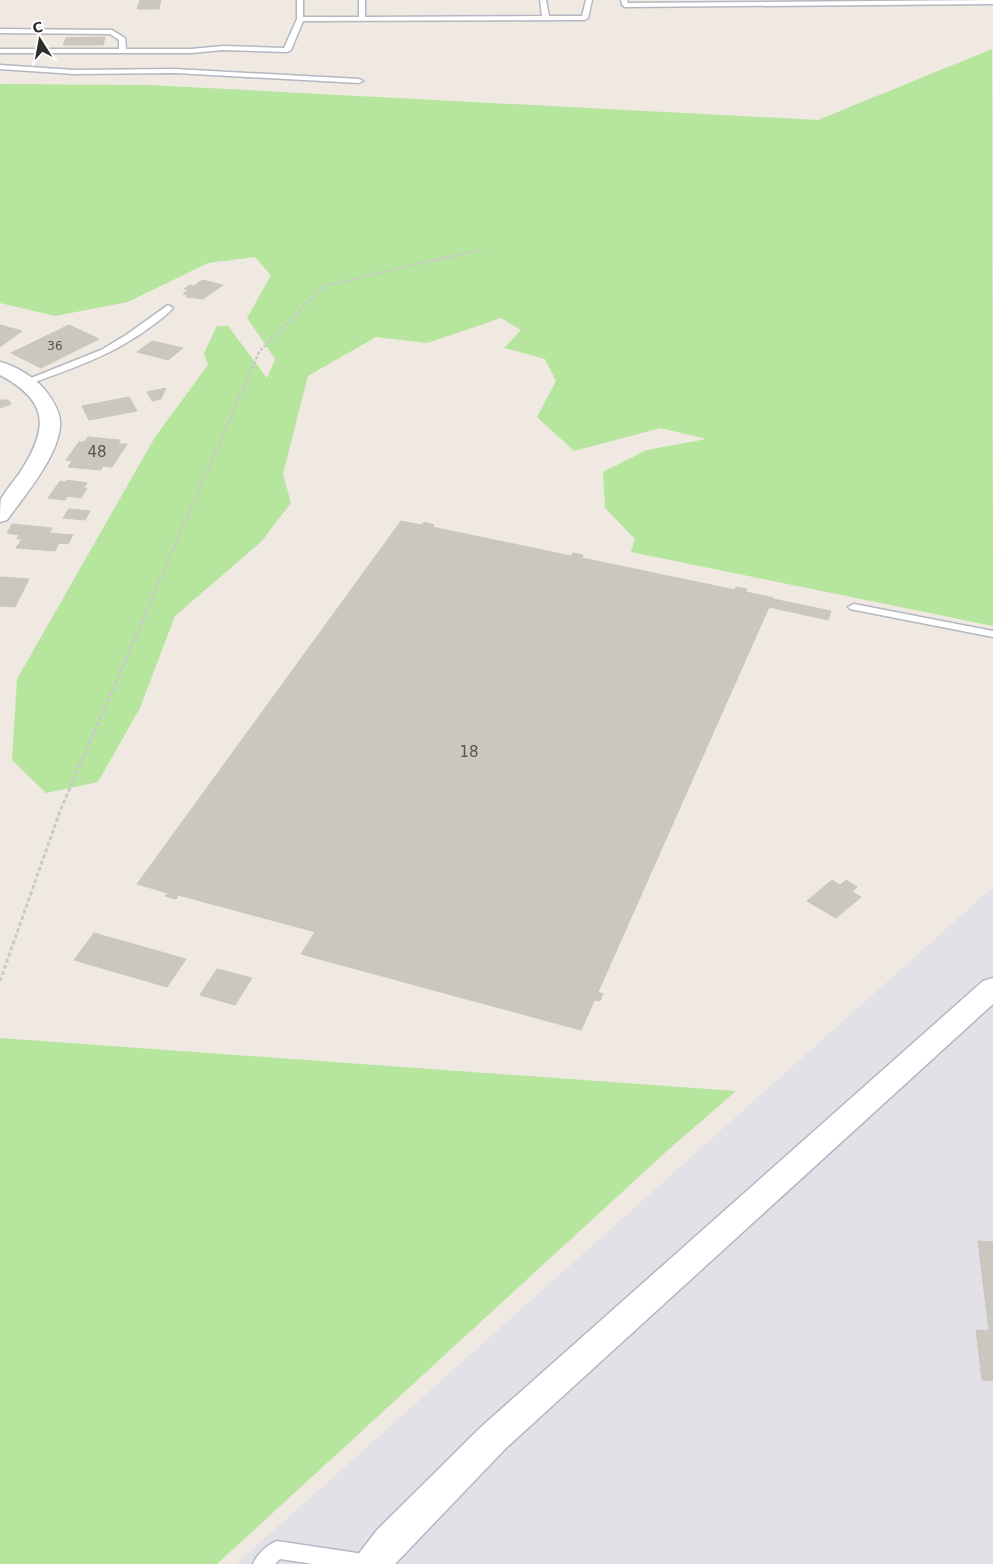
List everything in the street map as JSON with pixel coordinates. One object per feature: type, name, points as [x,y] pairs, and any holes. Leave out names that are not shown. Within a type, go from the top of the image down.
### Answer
[{"type":"street","points":[[0,368],[26,382],[41,396],[51,429],[45,447],[0,516]]},
{"type":"street","points":[[371,1564],[390,1542],[494,1437],[993,988]]},
{"type":"lane","points":[[0,51],[191,51],[223,48],[287,50],[300,19],[300,0]]},
{"type":"lane","points":[[362,0],[362,19]]},
{"type":"lane","points":[[543,0],[546,18]]},
{"type":"lane","points":[[300,19],[586,18],[589,0]]},
{"type":"lane","points":[[624,0],[625,5],[899,1],[993,2]]},
{"type":"lane","points":[[0,30],[112,32],[123,40],[122,51]]},
{"type":"lane","points":[[0,67],[74,72],[175,71],[359,81]]},
{"type":"lane","points":[[26,382],[93,358],[139,332],[168,308]]},
{"type":"lane","points":[[854,607],[993,634]]},
{"type":"lane","points":[[262,1564],[277,1550],[371,1564]]},
{"type":"path","points":[[0,981],[60,811],[259,352],[324,286],[482,249]]},
{"type":"shaded area","points":[[993,887],[993,1564],[236,1564]]},
{"type":"green space","points":[[992,49],[993,626],[631,552],[635,539],[605,508],[603,472],[647,450],[706,439],[661,428],[574,451],[537,417],[556,381],[545,359],[504,348],[521,330],[501,318],[427,343],[376,337],[308,376],[283,474],[291,503],[261,542],[175,616],[140,708],[98,782],[46,793],[12,760],[17,679],[155,437],[208,365],[204,353],[217,326],[228,326],[267,378],[275,359],[247,318],[271,275],[255,257],[208,263],[128,302],[55,316],[0,303],[0,84],[149,85],[818,120]]},
{"type":"green space","points":[[0,1038],[736,1091],[668,1150],[217,1564],[0,1564]]},
{"type":"building","points":[[140,0],[161,0],[159,9],[137,9]]},
{"type":"building","points":[[105,37],[103,45],[63,45],[66,38]]},
{"type":"building","points":[[202,280],[223,285],[203,299],[186,297],[188,295],[183,294],[188,290],[184,289],[190,285],[194,286]]},
{"type":"building","points":[[0,325],[22,331],[0,347]]},
{"type":"building","points":[[69,325],[99,339],[41,368],[11,353]]},
{"type":"building","points":[[152,341],[183,348],[168,360],[137,352]]},
{"type":"building","points":[[166,388],[161,399],[152,401],[147,392]]},
{"type":"building","points":[[129,397],[137,411],[89,420],[82,406]]},
{"type":"building","points":[[0,400],[8,400],[11,404],[0,408]]},
{"type":"building","points":[[88,437],[120,440],[118,444],[127,444],[112,467],[103,466],[101,470],[68,467],[72,461],[66,460],[79,442],[84,442]]},
{"type":"building","points":[[67,480],[87,483],[83,488],[87,488],[81,498],[67,496],[65,500],[48,498],[60,481],[66,482]]},
{"type":"building","points":[[69,509],[90,511],[85,520],[63,518]]},
{"type":"building","points":[[401,521],[422,525],[424,522],[434,525],[432,527],[571,556],[573,553],[583,555],[582,558],[735,590],[736,587],[747,589],[746,592],[831,611],[828,620],[769,607],[598,992],[603,994],[600,1001],[594,1000],[592,1006],[178,895],[176,899],[165,896],[168,893],[137,884]]},
{"type":"building","points":[[12,524],[52,528],[49,533],[73,535],[68,544],[59,543],[55,551],[16,548],[22,539],[17,539],[19,535],[7,533]]},
{"type":"building","points":[[0,577],[29,579],[15,607],[0,606]]},
{"type":"building","points":[[832,880],[840,885],[846,880],[857,887],[852,892],[861,897],[836,918],[807,901]]},
{"type":"building","points":[[315,932],[460,971],[448,994],[301,954]]},
{"type":"building","points":[[94,933],[186,959],[167,987],[74,960]]},
{"type":"building","points":[[217,969],[252,978],[235,1005],[200,995]]},
{"type":"building","points":[[460,971],[592,1006],[581,1030],[448,994]]},
{"type":"building","points":[[978,1241],[993,1242],[993,1381],[982,1380],[976,1330],[989,1331]]}]
